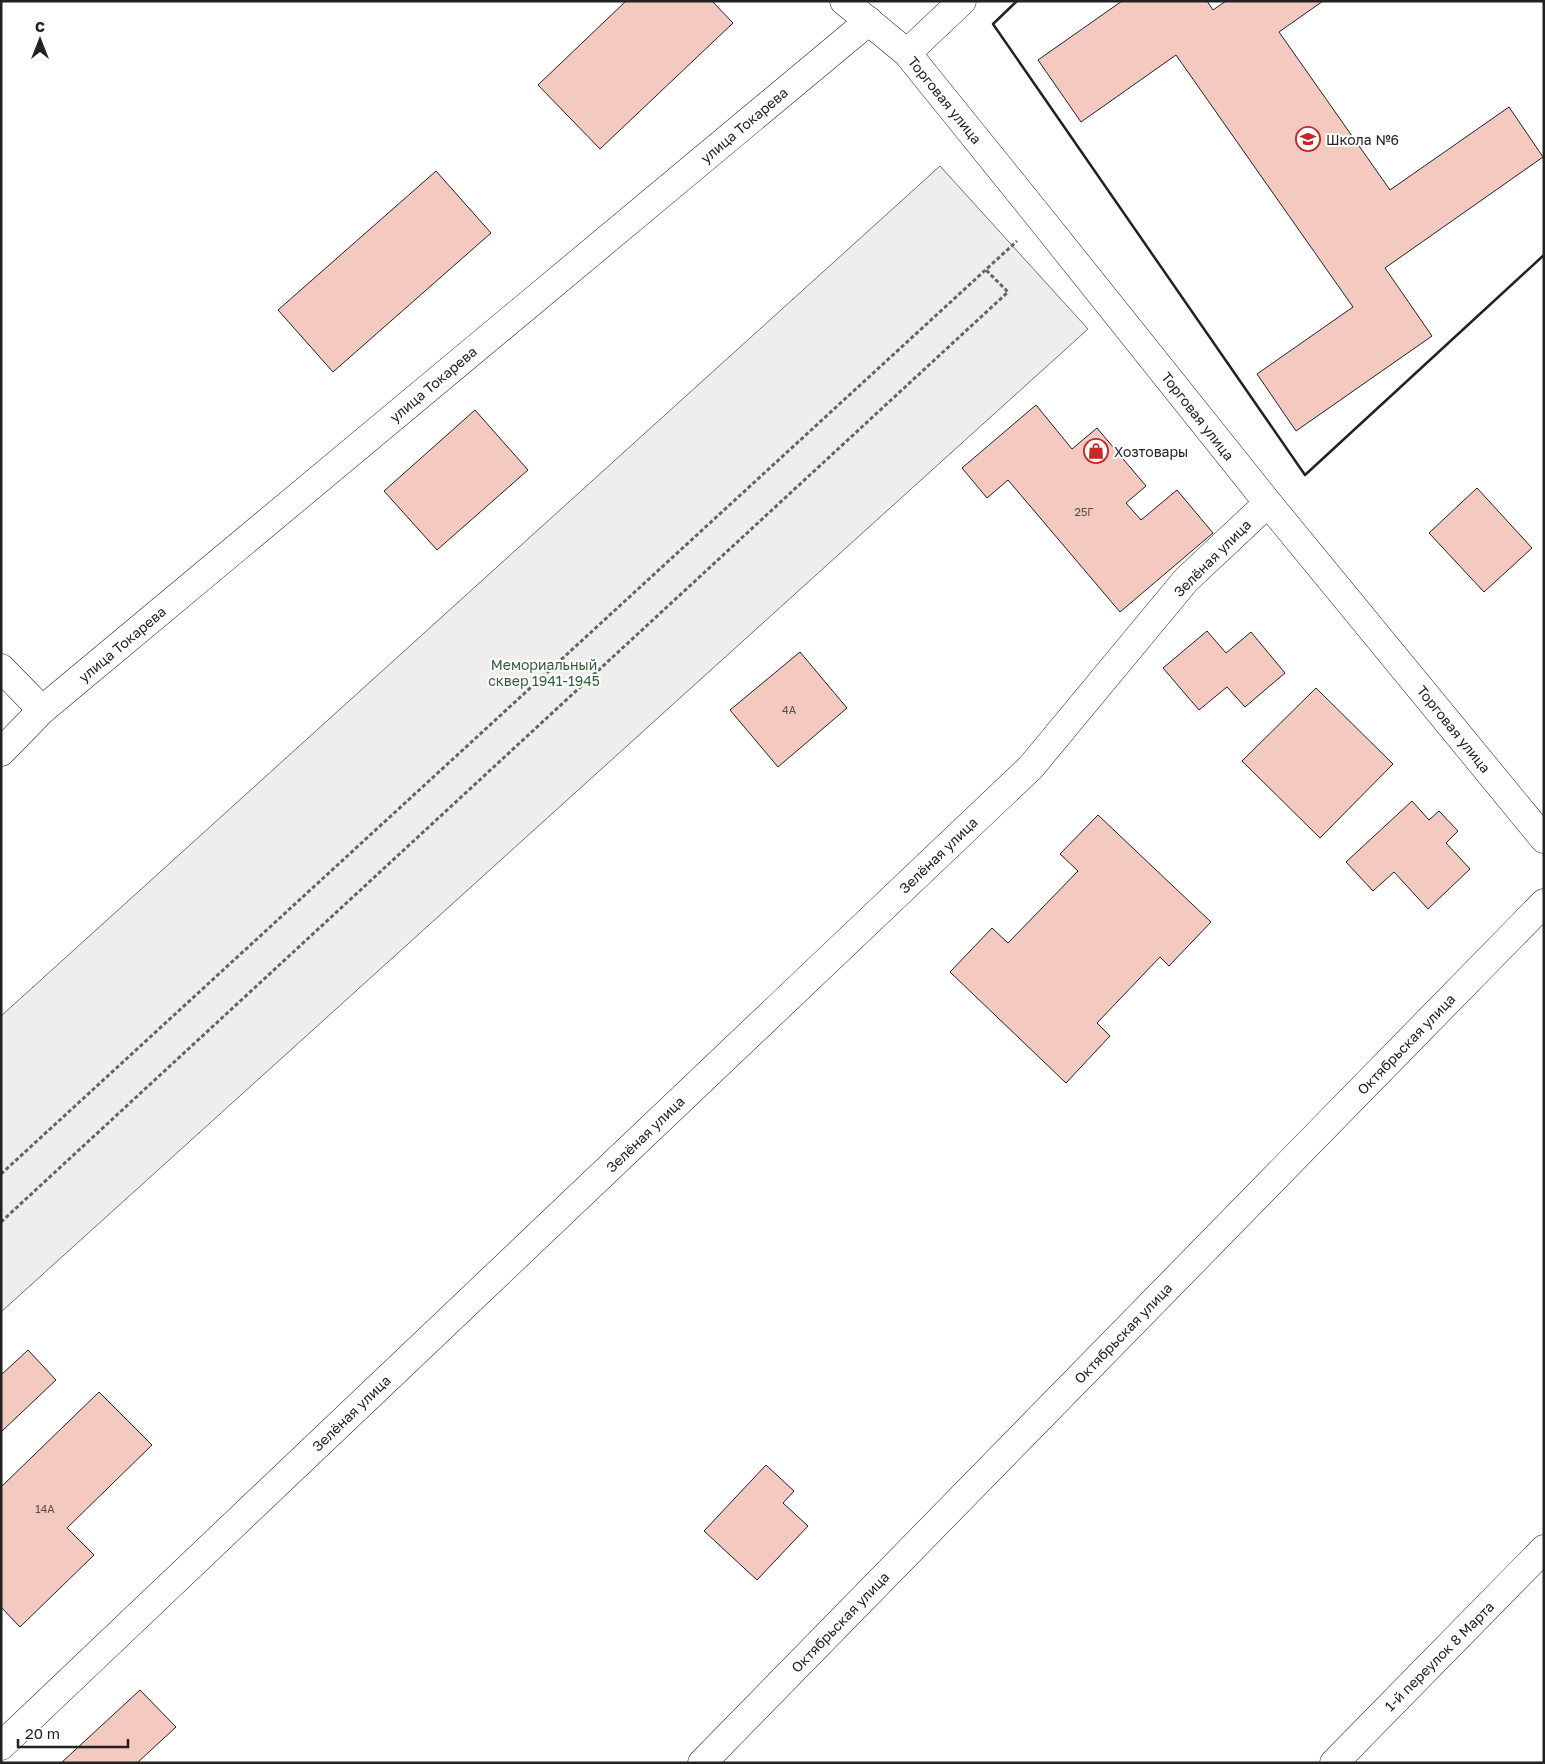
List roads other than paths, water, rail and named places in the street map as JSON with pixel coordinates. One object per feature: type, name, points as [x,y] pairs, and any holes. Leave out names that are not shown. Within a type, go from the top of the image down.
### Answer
[{"type":"street","name":"Торговая улица","points":[[844,1],[907,53],[1268,503],[1544,838]]},
{"type":"street","points":[[907,53],[962,1]]},
{"type":"street","name":"улица Токарева","points":[[1,752],[42,710],[868,21]]},
{"type":"street","name":"Зелёная улица","points":[[1,1746],[1031,767],[1186,580],[1268,503]]},
{"type":"street","points":[[1,668],[42,710]]},
{"type":"street","name":"Октябрьская улица","points":[[702,1763],[1544,903]]},
{"type":"street","name":"1-й переулок 8 Марта","points":[[1334,1763],[1544,1549]]},
{"type":"place","name":"Школа №6","points":[[1308,139]]},
{"type":"place","name":"Хозтовары","points":[[1096,451]]},
{"type":"park label","name":"Мемориальный сквер 1941-1945","points":[[544,672]]}]
